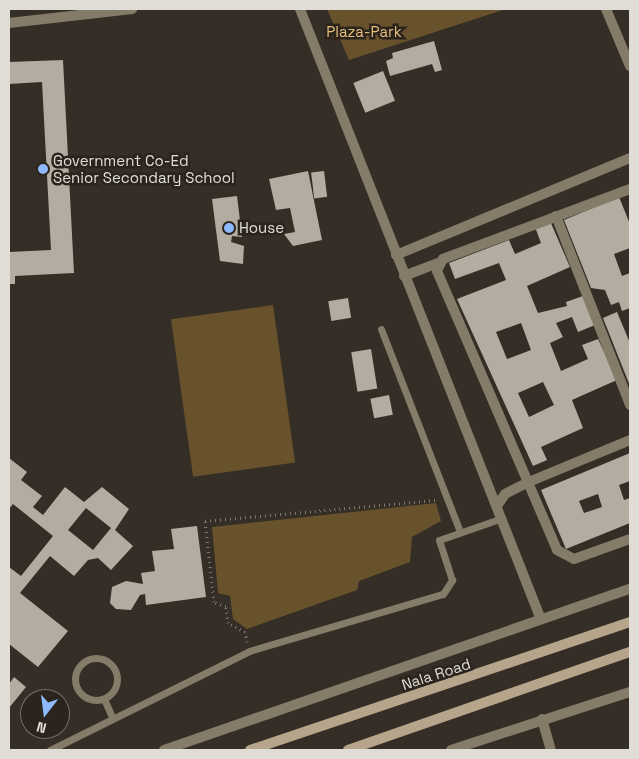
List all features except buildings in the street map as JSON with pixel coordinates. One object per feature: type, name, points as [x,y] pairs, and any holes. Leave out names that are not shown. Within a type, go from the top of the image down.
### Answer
[{"type":"main road","name":"Nala Road","points":[[250,750],[630,622]]},
{"type":"main road","points":[[348,750],[630,652]]},
{"type":"street","points":[[9,22],[132,9]]},
{"type":"street","points":[[300,9],[540,617]]},
{"type":"street","points":[[606,9],[630,66]]},
{"type":"street","points":[[396,255],[630,158]]},
{"type":"street","points":[[404,276],[630,189]]},
{"type":"street","points":[[556,216],[630,405]]},
{"type":"street","points":[[438,264],[531,481],[557,550],[565,557],[574,559],[630,538]]},
{"type":"street","points":[[497,506],[505,494],[531,481],[630,440]]},
{"type":"street","points":[[164,750],[540,617],[630,589]]},
{"type":"street","points":[[451,750],[630,692]]},
{"type":"street","points":[[542,720],[551,750]]},
{"type":"lane","points":[[381,329],[460,532]]},
{"type":"lane","points":[[50,750],[112,717],[249,651],[443,594],[452,580],[439,540],[502,518]]},
{"type":"lane","points":[[102,659],[116,672],[116,686],[104,699],[87,698],[77,688],[75,674],[88,660],[102,659]]},
{"type":"lane","points":[[104,699],[112,717]]},
{"type":"path","points":[[249,651],[245,632],[228,623],[226,606],[214,602],[205,521],[446,499]]},
{"type":"green space","name":"Plaza-Park","points":[[327,9],[506,9],[349,60]]},
{"type":"green space","points":[[273,305],[295,462],[193,477],[171,319]]},
{"type":"green space","points":[[436,503],[441,521],[412,537],[410,562],[359,581],[357,590],[247,629],[233,619],[230,596],[218,593],[212,527]]},
{"type":"place","name":"Government Co-Ed Senior Secondary School","points":[[43,169]]},
{"type":"place","name":"House","points":[[229,228]]}]
